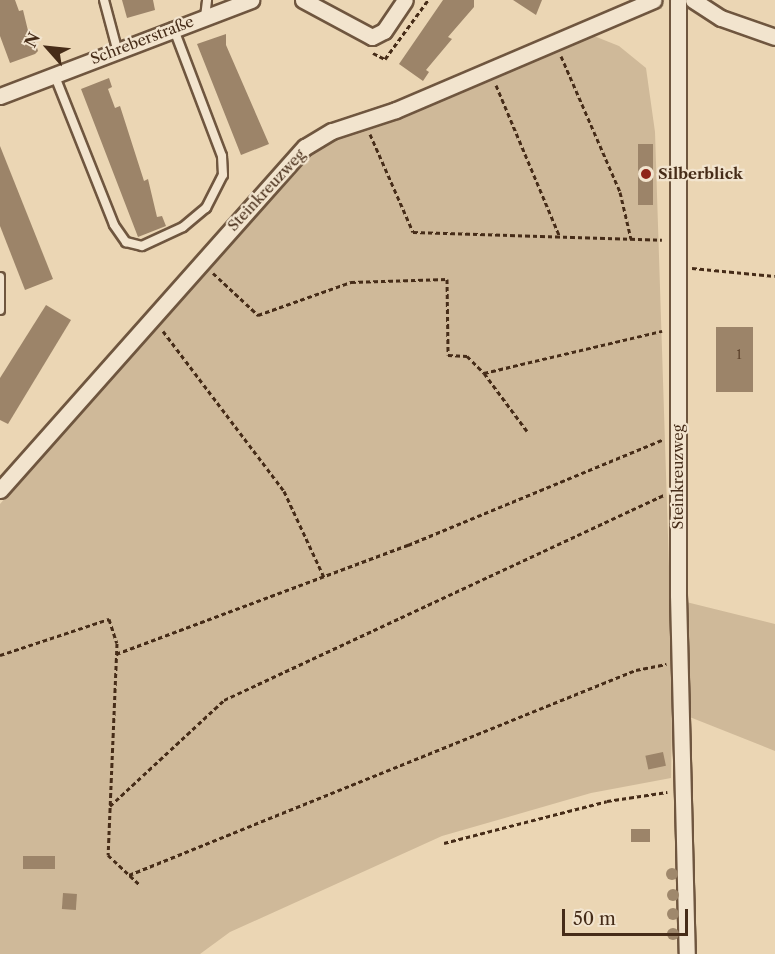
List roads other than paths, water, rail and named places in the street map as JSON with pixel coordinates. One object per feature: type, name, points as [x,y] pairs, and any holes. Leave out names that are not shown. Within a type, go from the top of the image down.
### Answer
[{"type":"street","name":"Schreberstraße","points":[[1,92],[54,74],[172,26],[206,17],[251,0]]},
{"type":"street","points":[[303,0],[372,37],[384,31],[405,0]]},
{"type":"street","name":"Steinkreuzweg","points":[[0,490],[304,147],[364,120],[555,44],[654,0]]},
{"type":"street","name":"Steinkreuzweg","points":[[678,0],[678,489],[687,954]]},
{"type":"street","points":[[693,0],[721,18],[775,37]]},
{"type":"lane","points":[[104,0],[117,49]]},
{"type":"lane","points":[[206,17],[207,0]]},
{"type":"lane","points":[[54,74],[114,225],[126,242],[142,246],[183,227],[206,208],[223,175],[222,156],[172,26]]},
{"type":"lane","points":[[0,278],[0,310]]},
{"type":"place","name":"Silberblick","points":[[646,174]]}]
